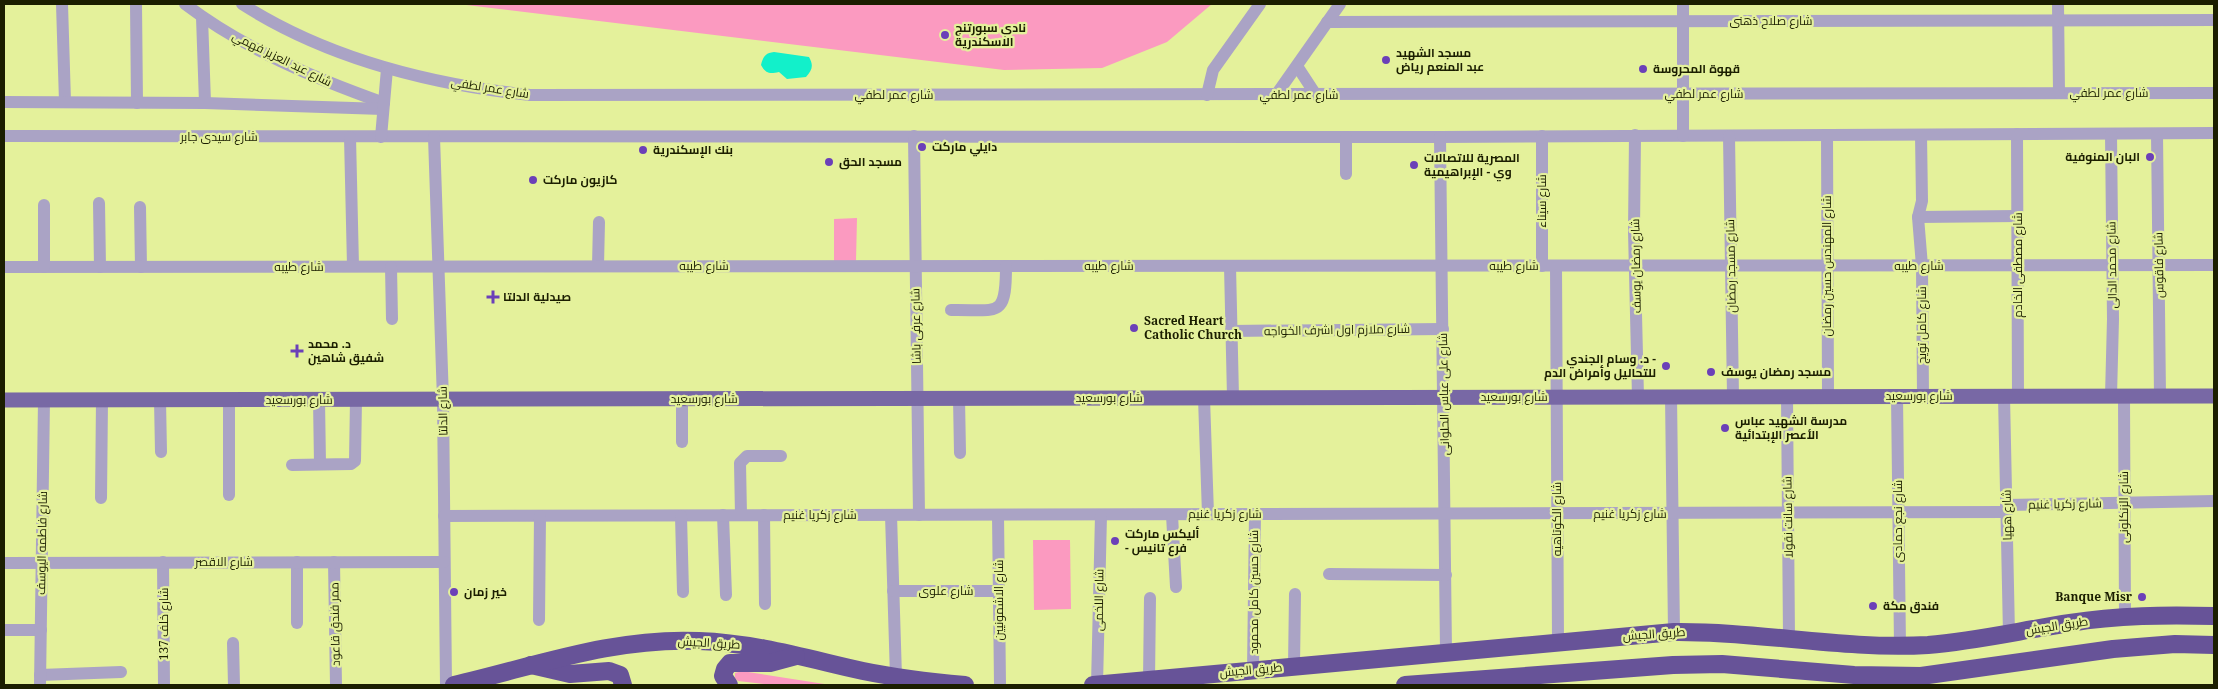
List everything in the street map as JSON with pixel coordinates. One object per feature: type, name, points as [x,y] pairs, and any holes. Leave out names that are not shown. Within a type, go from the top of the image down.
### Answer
[{"type":"highway","name":"طريق الجيش","points":[[1093,685],[1558,641],[1674,632],[1732,633],[1900,646],[1955,642],[2071,622],[2125,617],[2214,616]]},
{"type":"highway","name":"طريق الجيش","points":[[454,685],[596,648],[664,641],[732,643],[896,676],[965,685]]},
{"type":"highway","points":[[1405,685],[1673,665],[1722,664],[1854,675],[1921,676],[2113,649],[2175,644],[2214,645]]},
{"type":"highway","points":[[729,685],[724,679],[723,672],[730,663],[770,663],[799,655]]},
{"type":"highway","points":[[530,665],[570,674],[613,671],[620,675],[623,685]]},
{"type":"main road","name":"شارع بورسعيد","points":[[4,400],[2214,396]]},
{"type":"street","points":[[62,4],[65,102]]},
{"type":"street","points":[[136,4],[138,103]]},
{"type":"street","name":"شارع عبد العزيز فهمي","points":[[186,4],[202,17],[290,66],[384,106]]},
{"type":"street","name":"شارع عمر لطفي","points":[[242,4],[289,31],[321,46],[387,69],[504,92],[558,96],[2214,93]]},
{"type":"street","points":[[1207,96],[1213,70],[1260,4]]},
{"type":"street","points":[[1276,95],[1340,4]]},
{"type":"street","points":[[1683,4],[1683,136]]},
{"type":"street","points":[[2058,4],[2058,93]]},
{"type":"street","points":[[202,17],[205,103]]},
{"type":"street","name":"شارع صلاح ذهنى","points":[[1327,22],[2214,20]]},
{"type":"street","points":[[1297,66],[1316,95]]},
{"type":"street","points":[[381,137],[387,69]]},
{"type":"street","points":[[4,102],[384,106]]},
{"type":"street","points":[[434,137],[1440,137],[2214,133]]},
{"type":"street","name":"شارع مصطفى الخادم","points":[[2011,396],[2018,266],[2017,134]]},
{"type":"street","name":"شارع محمد الدالى","points":[[2111,134],[2111,266],[2117,397]]},
{"type":"street","name":"شارع فاقوس","points":[[2157,134],[2160,396]]},
{"type":"street","name":"شارع المهندس حسين رمضان","points":[[1827,135],[1828,396]]},
{"type":"street","name":"شارع كامل تويج","points":[[1921,135],[1922,201],[1918,218],[1922,266],[1923,396]]},
{"type":"street","name":"شارع سيدى جابر","points":[[4,136],[434,137]]},
{"type":"street","name":"شارع عرفى باشا","points":[[914,136],[919,515]]},
{"type":"street","name":"شارع سيناء","points":[[1542,136],[1542,266]]},
{"type":"street","name":"شارع رمضان يوسف","points":[[1635,136],[1634,231],[1638,396]]},
{"type":"street","name":"شارع مسجد رمضان","points":[[1729,136],[1733,396]]},
{"type":"street","points":[[350,137],[353,266]]},
{"type":"street","name":"شارع الدلتا","points":[[434,137],[443,400],[446,685]]},
{"type":"street","points":[[1346,137],[1346,174]]},
{"type":"street","name":"شارع على عباس الحلوانى","points":[[1440,137],[1444,329],[1446,652]]},
{"type":"street","points":[[98,203],[100,267]]},
{"type":"street","points":[[44,205],[44,267]]},
{"type":"street","points":[[140,207],[141,267]]},
{"type":"street","points":[[1918,218],[2018,216]]},
{"type":"street","points":[[598,266],[599,222]]},
{"type":"street","points":[[951,310],[994,309],[1002,305],[1006,296],[1006,266]]},
{"type":"street","points":[[1230,266],[1233,397]]},
{"type":"street","name":"شارع الكوتاهيه","points":[[1556,266],[1558,641]]},
{"type":"street","name":"شارع طيبه","points":[[4,267],[2214,266]]},
{"type":"street","points":[[391,267],[392,319]]},
{"type":"street","name":"شارع ملازم اول اشرف الخواجه","points":[[1231,331],[1444,329]]},
{"type":"street","points":[[1671,396],[1674,632]]},
{"type":"street","name":"شارع سانت نقولا","points":[[1787,396],[1789,638]]},
{"type":"street","name":"شارع نجع حمادى","points":[[1897,396],[1900,646]]},
{"type":"street","name":"شارع ههيا","points":[[2008,634],[2007,508],[2011,396]]},
{"type":"street","name":"شارع الزنكلونى","points":[[2117,397],[2124,503],[2125,617]]},
{"type":"street","points":[[959,398],[960,454]]},
{"type":"street","points":[[1204,398],[1208,514]]},
{"type":"street","name":"شارع فاطمه اليوسف","points":[[40,680],[44,400]]},
{"type":"street","points":[[102,400],[102,498]]},
{"type":"street","points":[[160,400],[161,452]]},
{"type":"street","points":[[229,495],[230,400]]},
{"type":"street","points":[[319,400],[320,464]]},
{"type":"street","points":[[292,465],[351,464],[355,461],[356,400]]},
{"type":"street","points":[[682,400],[682,442]]},
{"type":"street","points":[[741,516],[740,463],[743,458],[747,456],[781,456]]},
{"type":"street","name":"شارع زكريا غنيم","points":[[444,516],[1788,514],[1898,513],[2214,501]]},
{"type":"street","points":[[1172,514],[1176,587]]},
{"type":"street","name":"شارع حسين كامل محمود","points":[[1254,670],[1255,514]]},
{"type":"street","points":[[723,515],[726,595]]},
{"type":"street","points":[[764,515],[765,604]]},
{"type":"street","points":[[891,515],[896,676]]},
{"type":"street","name":"شارع الاشمونيين","points":[[998,515],[1000,685]]},
{"type":"street","name":"شارع اللخمى","points":[[1097,685],[1101,515]]},
{"type":"street","points":[[539,620],[540,516]]},
{"type":"street","points":[[681,516],[683,592]]},
{"type":"street","name":"شارع خلف 137","points":[[164,562],[164,685]]},
{"type":"street","points":[[296,562],[297,623]]},
{"type":"street","name":"ممر فندق قاعود","points":[[334,562],[336,685]]},
{"type":"street","name":"شارع الاقصر","points":[[4,563],[444,562]]},
{"type":"street","points":[[1330,574],[1446,575]]},
{"type":"street","name":"شارع علوى","points":[[893,591],[999,591]]},
{"type":"street","points":[[1294,666],[1295,594]]},
{"type":"street","points":[[1150,598],[1150,680]]},
{"type":"street","points":[[4,630],[41,630]]},
{"type":"street","points":[[233,643],[234,685]]},
{"type":"street","points":[[40,680],[121,672]]},
{"type":"shaded area","name":"نادي سبورتنج الاسكندرية","points":[[458,4],[1212,4],[1167,42],[1102,68],[1004,70]]},
{"type":"shaded area","points":[[857,218],[856,261],[834,262],[834,219]]},
{"type":"shaded area","points":[[1033,540],[1070,540],[1071,609],[1034,610]]},
{"type":"shaded area","points":[[742,671],[831,685],[773,685],[738,681],[735,678],[735,673]]},
{"type":"water","points":[[774,52],[809,57],[812,65],[811,70],[806,77],[787,79],[779,72],[767,72],[761,65],[766,54]]},
{"type":"place","name":"نادي سبورتنج الاسكندرية","points":[[945,35]]},
{"type":"place","name":"مسجد الشهيد عبد المنعم رياض","points":[[1386,60]]},
{"type":"place","name":"قهوة المحروسة","points":[[1643,69]]},
{"type":"place","name":"دايلي ماركت","points":[[922,147]]},
{"type":"place","name":"بنك الإسكندرية","points":[[643,150]]},
{"type":"place","name":"البان المنوفية","points":[[2150,157]]},
{"type":"place","name":"مسجد الحق","points":[[829,162]]},
{"type":"place","name":"المصرية للاتصالات وي - الإبراهيمية","points":[[1414,165]]},
{"type":"place","name":"كازيون ماركت","points":[[533,180]]},
{"type":"place","name":"صيدلية الدلتا","points":[[493,297]]},
{"type":"place","name":"Sacred Heart Catholic Church","points":[[1134,328]]},
{"type":"place","name":"د. محمد شفيق شاهين","points":[[297,351]]},
{"type":"place","name":"د. وسام الجندي - للتحاليل وأمراض الدم","points":[[1666,366]]},
{"type":"place","name":"مسجد رمضان يوسف","points":[[1711,372]]},
{"type":"place","name":"مدرسة الشهيد عباس الأعصر الإبتدائية","points":[[1725,428]]},
{"type":"place","name":"أليكس ماركت - فرع تانيس","points":[[1115,541]]},
{"type":"place","name":"خير زمان","points":[[454,592]]},
{"type":"place","name":"Banque Misr","points":[[2142,597]]},
{"type":"place","name":"فندق مكة","points":[[1873,606]]}]
